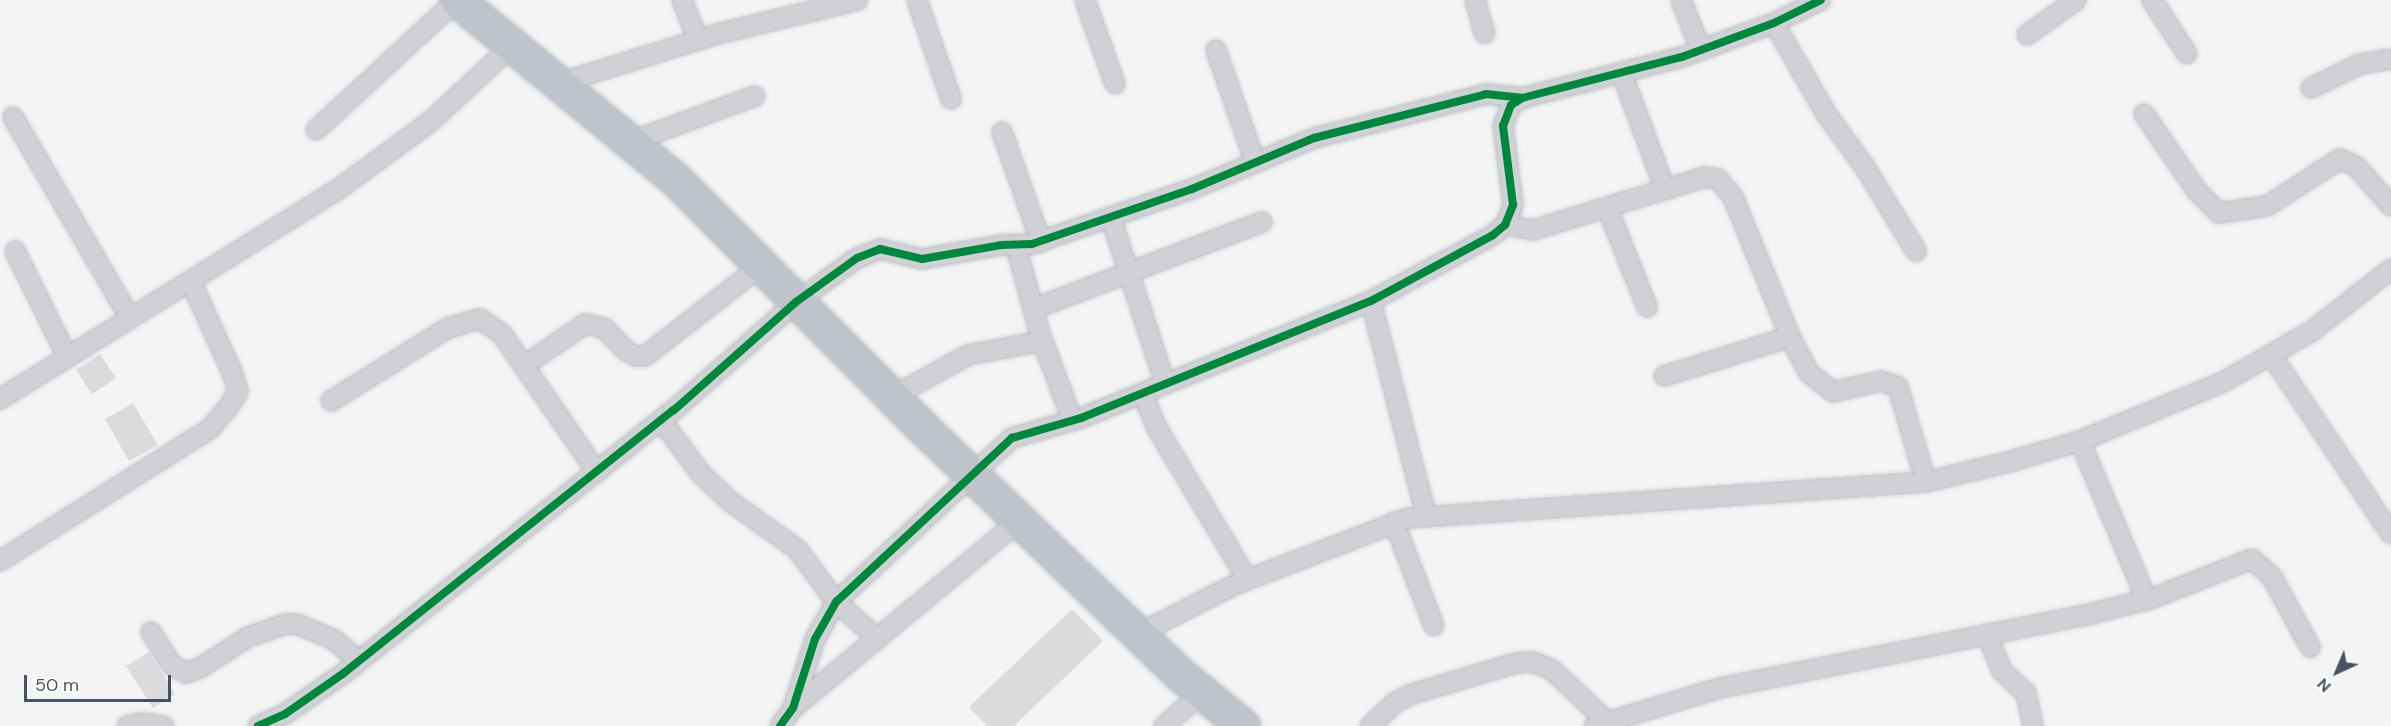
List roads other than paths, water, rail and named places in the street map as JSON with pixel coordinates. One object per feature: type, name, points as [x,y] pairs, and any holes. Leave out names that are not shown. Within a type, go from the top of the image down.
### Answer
[{"type":"highway","points":[[457,0],[514,44],[674,178],[972,475],[1138,634],[1202,693],[1243,726]]},
{"type":"street","points":[[316,130],[457,0]]},
{"type":"street","points":[[682,0],[698,40]]},
{"type":"street","points":[[560,83],[698,40],[858,0]]},
{"type":"street","points":[[917,0],[951,99]]},
{"type":"street","points":[[1084,0],[1115,84]]},
{"type":"street","points":[[1475,0],[1485,34]]},
{"type":"street","points":[[1681,0],[1701,50]]},
{"type":"street","points":[[793,708],[814,639],[836,602],[1012,438],[1142,393],[1371,302],[1450,260],[1505,225],[1513,205],[1503,126],[1511,105],[1522,98],[1622,74],[1701,50],[1774,23],[1821,0]]},
{"type":"street","points":[[2027,35],[2076,0]]},
{"type":"street","points":[[2152,0],[2187,54]]},
{"type":"street","points":[[1774,23],[1827,115],[1864,166],[1916,251]]},
{"type":"street","points":[[0,399],[331,194],[411,136],[464,93],[514,44]]},
{"type":"street","points":[[1216,50],[1255,162]]},
{"type":"street","points":[[2311,88],[2360,64],[2391,59]]},
{"type":"street","points":[[1622,74],[1665,189]]},
{"type":"street","points":[[258,726],[285,714],[359,661],[661,420],[796,302],[842,267],[880,249],[922,259],[1041,242],[1111,218],[1314,138],[1486,94],[1522,98]]},
{"type":"street","points":[[630,142],[755,96]]},
{"type":"street","points":[[2144,114],[2197,191],[2219,213],[2267,206],[2340,159],[2356,166],[2391,206]]},
{"type":"street","points":[[13,117],[130,318]]},
{"type":"street","points":[[1002,132],[1041,242]]},
{"type":"street","points":[[1505,225],[1533,230],[1705,177],[1725,184],[1744,219],[1790,337],[1809,373],[1822,387],[1845,392],[1881,381],[1898,387],[1926,482]]},
{"type":"street","points":[[1607,207],[1647,308]]},
{"type":"street","points":[[1111,218],[1166,383]]},
{"type":"street","points":[[1033,309],[1262,222]]},
{"type":"street","points":[[1016,246],[1043,341],[1072,419]]},
{"type":"street","points":[[15,251],[67,356]]},
{"type":"street","points":[[525,365],[585,324],[604,328],[625,350],[636,356],[645,356],[761,266]]},
{"type":"street","points":[[1138,634],[1247,579],[1394,522],[1426,515],[1926,482],[2080,441],[2181,403],[2272,356],[2312,331],[2391,269]]},
{"type":"street","points":[[0,561],[210,429],[230,405],[238,391],[232,372],[190,282]]},
{"type":"street","points":[[1371,302],[1426,515]]},
{"type":"street","points":[[331,401],[469,320],[489,323],[525,365],[597,472]]},
{"type":"street","points":[[1664,376],[1790,337]]},
{"type":"street","points":[[892,397],[968,355],[1043,341]]},
{"type":"street","points":[[2272,356],[2391,534]]},
{"type":"street","points":[[1142,393],[1158,430],[1247,579]]},
{"type":"street","points":[[661,420],[702,475],[731,502],[798,550],[836,602],[877,638]]},
{"type":"street","points":[[2080,441],[2147,600]]},
{"type":"street","points":[[780,726],[793,708],[1020,520]]},
{"type":"street","points":[[1394,522],[1434,626]]},
{"type":"street","points":[[1370,726],[1396,702],[1412,694],[1516,663],[1532,662],[1551,669],[1605,725],[1720,688],[2147,600],[2252,559],[2272,577],[2310,647]]},
{"type":"street","points":[[151,633],[171,664],[186,673],[200,668],[248,637],[286,624],[297,624],[333,639],[359,661]]},
{"type":"street","points":[[1988,634],[2002,671],[2026,693],[2033,726]]},
{"type":"street","points":[[1164,726],[1202,693]]},
{"type":"street","points":[[127,726],[142,723],[164,726]]}]
